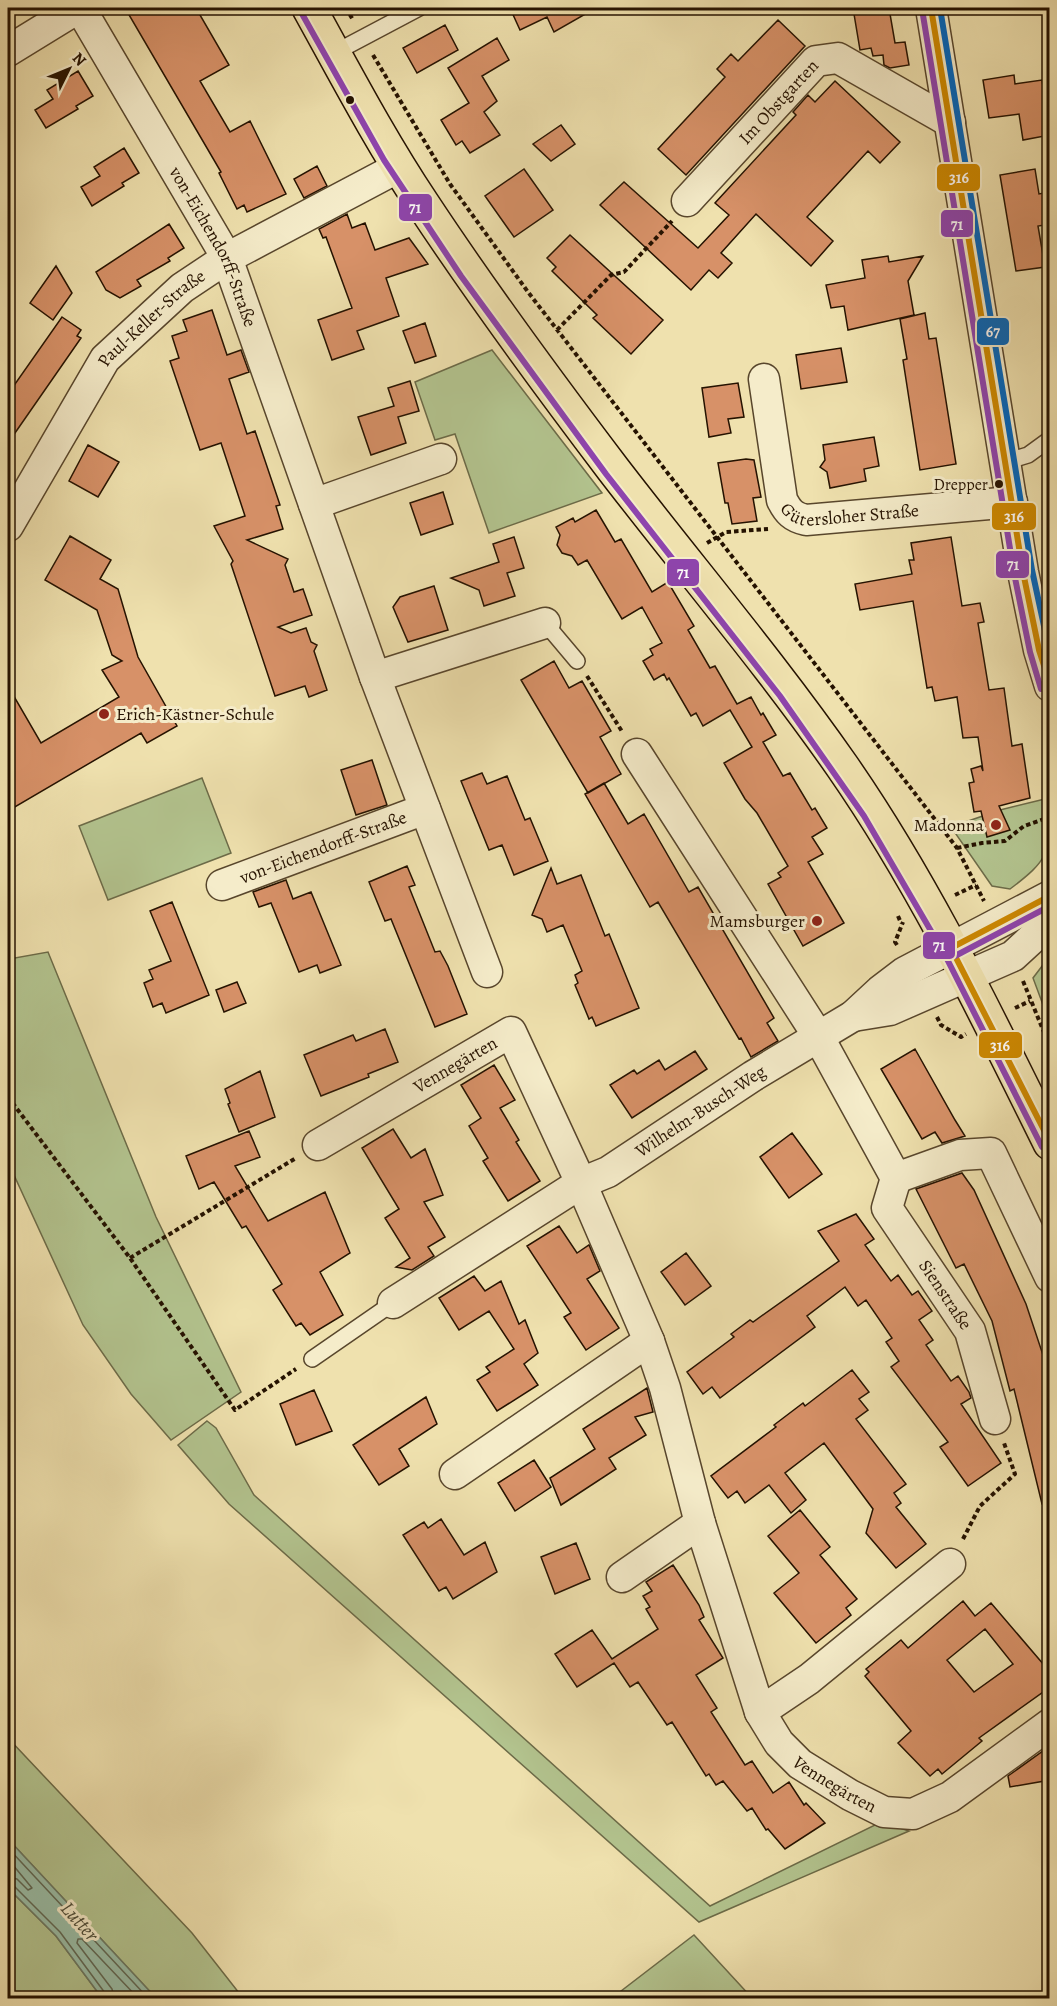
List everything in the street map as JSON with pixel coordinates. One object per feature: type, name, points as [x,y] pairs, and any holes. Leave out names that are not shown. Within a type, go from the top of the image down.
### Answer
[{"type":"main road","points":[[309,8],[399,167],[503,320],[841,766],[880,824],[968,978],[1050,1143]]},
{"type":"street","points":[[8,51],[79,8]]},
{"type":"street","name":"von-Eichendorff-Straße","points":[[79,8],[227,258],[375,677],[488,972]]},
{"type":"street","points":[[931,8],[1012,502],[1039,650],[1050,686]]},
{"type":"street","name":"Im Obstgarten","points":[[687,201],[816,61],[838,58],[950,122]]},
{"type":"street","name":"Paul-Keller-Straße","points":[[8,526],[105,359],[182,288],[227,258],[399,167]]},
{"type":"street","name":"Gütersloher Straße","points":[[764,379],[783,500],[787,510],[796,517],[806,520],[1012,502]]},
{"type":"street","points":[[314,504],[441,459]]},
{"type":"street","points":[[375,677],[545,623]]},
{"type":"street","points":[[637,754],[818,1036],[896,1178],[960,1155],[991,1153],[1050,1277]]},
{"type":"street","name":"von-Eichendorff-Straße","points":[[222,885],[425,809]]},
{"type":"street","points":[[951,948],[1050,896]]},
{"type":"street","points":[[968,978],[1013,956],[1050,922]]},
{"type":"street","name":"Wilhelm-Busch-Weg","points":[[581,1183],[608,1172],[818,1036],[854,1016],[880,991],[905,972],[951,948]]},
{"type":"street","name":"Wilhelm-Busch-Weg","points":[[854,1016],[890,1010],[968,978]]},
{"type":"street","name":"Vennegärten","points":[[318,1145],[511,1032],[581,1183],[649,1341],[665,1388],[700,1523],[760,1712],[779,1743],[800,1764],[884,1812],[913,1814],[950,1797],[1050,1724]]},
{"type":"street","name":"Sienstraße","points":[[896,1178],[887,1208],[970,1331],[995,1419]]},
{"type":"street","points":[[393,1304],[581,1183]]},
{"type":"street","points":[[454,1474],[649,1341]]},
{"type":"street","points":[[622,1577],[700,1523]]},
{"type":"street","points":[[760,1712],[809,1680],[950,1564]]},
{"type":"lane","points":[[334,53],[418,8]]},
{"type":"lane","points":[[1005,462],[1028,455],[1050,439]]},
{"type":"lane","points":[[545,623],[577,661]]},
{"type":"lane","points":[[312,1359],[393,1304]]},
{"type":"path","points":[[346,8],[450,184],[557,330],[957,848],[996,924]]},
{"type":"path","points":[[557,330],[611,276],[624,272],[687,201]]},
{"type":"path","points":[[716,537],[726,532],[778,528],[796,517]]},
{"type":"path","points":[[577,661],[637,754]]},
{"type":"path","points":[[957,848],[982,843],[1005,842],[1024,826],[1050,818]]},
{"type":"path","points":[[1013,956],[1050,1047]]},
{"type":"path","points":[[8,1097],[130,1258],[235,1410],[312,1359]]},
{"type":"path","points":[[130,1258],[318,1145]]},
{"type":"path","points":[[950,1564],[980,1506],[1015,1474],[995,1419]]},
{"type":"shaded area","points":[[492,350],[602,493],[489,533],[455,434],[435,440],[415,382]]},
{"type":"shaded area","points":[[202,778],[231,853],[108,900],[79,826]]},
{"type":"shaded area","points":[[1049,798],[1048,841],[1042,860],[1010,889],[992,886],[951,827],[1000,810]]},
{"type":"shaded area","points":[[8,949],[15,958],[48,952],[156,1217],[241,1392],[171,1440],[131,1394],[83,1325],[8,1162]]},
{"type":"shaded area","points":[[1049,957],[1049,1021],[1033,978]]},
{"type":"shaded area","points":[[207,1421],[216,1428],[254,1495],[710,1906],[881,1822],[909,1831],[699,1922],[229,1504],[178,1445]]},
{"type":"shaded area","points":[[8,1738],[192,1933],[243,1998],[156,1998],[8,1839]]},
{"type":"shaded area","points":[[8,1888],[56,1936],[102,1998],[8,1998]]},
{"type":"shaded area","points":[[694,1935],[752,1998],[612,1998]]},
{"type":"water","name":"Lutter","points":[[8,1839],[156,1998],[102,1998],[56,1936],[8,1888]]},
{"type":"building","points":[[125,8],[196,8],[229,65],[200,81],[230,132],[250,121],[286,194],[247,212],[244,205],[237,209],[219,173],[221,172]]},
{"type":"building","points":[[510,8],[596,8],[554,32],[547,17],[520,30]]},
{"type":"building","points":[[853,8],[889,8],[895,43],[905,42],[909,65],[890,68],[884,65],[883,55],[873,56],[871,48],[860,50]]},
{"type":"building","points":[[778,20],[805,46],[686,175],[658,149],[725,77],[717,69],[731,54],[738,61]]},
{"type":"building","points":[[445,25],[458,50],[417,73],[403,48]]},
{"type":"building","points":[[497,38],[509,60],[482,76],[497,101],[484,112],[500,135],[470,153],[462,141],[456,145],[441,120],[469,103],[448,68]]},
{"type":"building","points":[[78,71],[93,96],[76,106],[78,109],[46,128],[35,110],[53,99],[47,90]]},
{"type":"building","points":[[1014,75],[1015,84],[1042,80],[1050,135],[1023,140],[1019,114],[989,118],[983,80]]},
{"type":"building","points":[[835,81],[900,142],[880,163],[868,151],[807,217],[833,241],[811,266],[756,214],[721,253],[732,263],[718,278],[709,270],[691,290],[600,205],[624,182],[698,248],[729,215],[715,203],[796,115],[793,112],[808,95],[815,102]]},
{"type":"building","points":[[561,125],[575,144],[551,161],[533,144]]},
{"type":"building","points":[[124,148],[139,173],[122,183],[124,186],[92,206],[81,187],[100,176],[94,167]]},
{"type":"building","points":[[317,166],[327,186],[304,198],[294,179]]},
{"type":"building","points":[[524,169],[553,210],[514,237],[485,196]]},
{"type":"building","points":[[1035,169],[1039,194],[1050,192],[1050,224],[1038,226],[1045,267],[1016,271],[1000,175]]},
{"type":"building","points":[[347,214],[352,228],[365,223],[375,250],[409,238],[428,264],[386,278],[399,316],[357,331],[364,349],[332,360],[318,320],[352,308],[326,237],[323,238],[319,229]]},
{"type":"building","points":[[169,224],[184,248],[168,258],[170,261],[137,280],[141,286],[120,298],[106,290],[96,272]]},
{"type":"building","points":[[570,235],[663,320],[631,354],[593,318],[597,315],[552,271],[556,267],[547,258]]},
{"type":"building","points":[[888,256],[889,262],[923,256],[908,281],[914,315],[848,330],[844,306],[831,308],[826,285],[865,278],[862,260]]},
{"type":"building","points":[[56,266],[72,293],[53,320],[30,303]]},
{"type":"building","points":[[212,310],[227,355],[241,350],[249,372],[229,379],[247,434],[255,431],[280,505],[276,506],[283,529],[247,540],[288,559],[285,565],[294,592],[303,589],[312,615],[278,627],[291,633],[306,628],[311,642],[317,645],[314,651],[327,690],[309,697],[305,686],[275,696],[231,564],[233,561],[214,526],[245,516],[221,443],[200,450],[170,361],[179,358],[172,336],[187,331],[183,320]]},
{"type":"building","points":[[925,313],[929,339],[936,338],[956,464],[920,470],[903,360],[907,359],[900,319]]},
{"type":"building","points":[[62,317],[81,330],[77,336],[81,338],[8,443],[8,394]]},
{"type":"building","points":[[425,323],[436,356],[415,363],[403,331]]},
{"type":"building","points":[[841,348],[847,382],[801,389],[796,355]]},
{"type":"building","points":[[410,381],[419,411],[398,417],[406,443],[371,455],[358,417],[394,406],[388,388]]},
{"type":"building","points":[[738,383],[744,417],[728,419],[731,433],[709,437],[702,388]]},
{"type":"building","points":[[874,437],[879,466],[864,469],[866,481],[830,488],[827,472],[820,467],[825,460],[823,445]]},
{"type":"building","points":[[88,445],[119,462],[98,497],[69,481]]},
{"type":"building","points":[[754,460],[761,497],[753,498],[757,521],[732,524],[728,503],[725,503],[718,463]]},
{"type":"building","points":[[443,492],[453,524],[421,535],[410,503]]},
{"type":"building","points":[[596,510],[615,542],[621,539],[652,592],[668,582],[694,626],[688,630],[710,668],[715,666],[737,704],[751,697],[761,715],[763,713],[776,735],[763,742],[783,776],[790,773],[812,810],[815,808],[827,828],[812,837],[823,854],[808,862],[844,923],[803,946],[768,884],[781,877],[778,873],[788,866],[724,763],[752,747],[730,710],[703,726],[696,713],[691,716],[669,678],[667,680],[664,674],[654,680],[643,661],[653,655],[650,649],[662,643],[642,607],[622,619],[587,560],[578,565],[572,556],[562,553],[557,545],[560,535],[556,527],[573,518],[575,522]]},
{"type":"building","points":[[70,536],[111,560],[100,579],[118,589],[138,657],[177,726],[147,743],[141,733],[8,811],[8,686],[41,743],[119,697],[102,670],[122,661],[112,655],[97,610],[45,580]]},
{"type":"building","points":[[514,537],[524,568],[507,573],[515,596],[484,606],[479,590],[451,578],[499,562],[493,544]]},
{"type":"building","points":[[951,537],[962,606],[980,603],[984,622],[978,623],[989,690],[1004,688],[1012,746],[1022,744],[1030,798],[999,806],[1010,830],[987,837],[981,811],[974,812],[969,783],[974,782],[971,769],[981,766],[983,771],[978,737],[963,738],[957,697],[935,701],[932,687],[927,688],[913,601],[860,610],[855,584],[912,574],[909,560],[914,560],[911,543]]},
{"type":"building","points":[[434,586],[448,630],[408,642],[393,607],[400,597]]},
{"type":"building","points":[[554,661],[569,688],[582,681],[611,731],[600,737],[621,774],[588,793],[521,680]]},
{"type":"building","points":[[372,760],[387,805],[356,815],[341,770]]},
{"type":"building","points":[[482,773],[487,784],[507,776],[525,820],[530,818],[548,861],[514,875],[502,845],[489,850],[461,781]]},
{"type":"building","points":[[604,783],[628,824],[644,814],[689,892],[698,887],[774,1018],[767,1023],[778,1041],[751,1057],[658,902],[650,907],[585,794]]},
{"type":"building","points":[[407,866],[415,885],[409,887],[435,952],[440,951],[448,966],[467,1014],[435,1027],[391,919],[385,921],[369,882]]},
{"type":"building","points":[[551,868],[557,884],[581,875],[605,936],[609,934],[639,1008],[596,1026],[592,1017],[589,1019],[575,985],[578,983],[575,975],[582,971],[563,925],[547,932],[542,919],[532,915]]},
{"type":"building","points":[[286,880],[293,899],[311,892],[341,965],[320,973],[317,965],[299,972],[271,903],[259,907],[253,892]]},
{"type":"building","points":[[172,902],[209,995],[166,1013],[162,1003],[153,1007],[144,983],[153,979],[149,970],[171,961],[150,911]]},
{"type":"building","points":[[237,982],[246,1003],[224,1012],[216,990]]},
{"type":"building","points":[[385,1029],[398,1062],[368,1074],[369,1077],[321,1096],[304,1055],[353,1035],[356,1041]]},
{"type":"building","points":[[915,1049],[965,1136],[942,1143],[935,1132],[922,1139],[881,1069]]},
{"type":"building","points":[[695,1051],[707,1069],[632,1118],[610,1085],[634,1070],[637,1074],[659,1060],[665,1070]]},
{"type":"building","points":[[494,1065],[515,1100],[500,1108],[519,1140],[516,1142],[540,1181],[508,1201],[483,1161],[488,1158],[469,1126],[481,1118],[461,1085]]},
{"type":"building","points":[[260,1071],[275,1117],[239,1132],[225,1089]]},
{"type":"building","points":[[393,1129],[411,1158],[425,1149],[443,1195],[424,1202],[445,1237],[428,1247],[434,1256],[412,1270],[396,1267],[410,1258],[385,1218],[399,1209],[362,1148]]},
{"type":"building","points":[[249,1131],[260,1157],[235,1166],[268,1221],[325,1192],[350,1253],[320,1272],[343,1315],[310,1335],[301,1323],[296,1326],[273,1290],[282,1284],[246,1226],[242,1228],[214,1182],[199,1189],[186,1156]]},
{"type":"building","points":[[792,1133],[822,1174],[789,1198],[760,1157]]},
{"type":"building","points":[[962,1173],[974,1190],[1026,1304],[1050,1376],[1050,1503],[1042,1504],[1014,1389],[1010,1391],[992,1321],[964,1264],[956,1268],[916,1189]]},
{"type":"building","points":[[856,1214],[874,1239],[865,1245],[891,1281],[898,1275],[912,1295],[918,1291],[932,1311],[919,1320],[933,1340],[926,1345],[951,1381],[958,1376],[969,1392],[971,1398],[961,1404],[1001,1463],[968,1486],[940,1447],[948,1442],[891,1367],[899,1361],[886,1342],[892,1338],[866,1300],[858,1306],[845,1287],[807,1316],[815,1327],[720,1398],[712,1387],[703,1394],[687,1372],[734,1337],[731,1334],[750,1320],[753,1322],[839,1261],[818,1231]]},
{"type":"building","points":[[559,1226],[577,1253],[589,1245],[600,1271],[587,1279],[619,1328],[586,1350],[564,1317],[571,1313],[527,1246]]},
{"type":"building","points":[[686,1253],[711,1286],[685,1305],[661,1272]]},
{"type":"building","points":[[474,1276],[485,1291],[501,1281],[519,1324],[525,1320],[538,1353],[524,1364],[538,1385],[497,1411],[477,1380],[490,1372],[486,1367],[514,1349],[489,1311],[459,1330],[439,1298]]},
{"type":"building","points":[[852,1370],[869,1392],[859,1399],[868,1410],[856,1419],[906,1484],[894,1493],[901,1503],[896,1507],[926,1544],[896,1568],[866,1533],[873,1509],[824,1443],[785,1473],[806,1500],[791,1513],[769,1485],[745,1503],[737,1491],[728,1498],[711,1476],[776,1427],[774,1425],[803,1403],[805,1406]]},
{"type":"building","points":[[647,1388],[653,1412],[635,1417],[646,1435],[609,1458],[616,1469],[561,1505],[550,1478],[595,1449],[583,1429]]},
{"type":"building","points":[[314,1390],[332,1431],[296,1445],[280,1404]]},
{"type":"building","points":[[426,1397],[437,1424],[399,1449],[409,1466],[379,1485],[353,1445]]},
{"type":"building","points":[[534,1460],[551,1487],[515,1511],[498,1483]]},
{"type":"building","points":[[800,1510],[830,1547],[820,1555],[857,1599],[846,1608],[851,1615],[816,1643],[774,1593],[799,1573],[768,1536]]},
{"type":"building","points":[[441,1519],[464,1555],[485,1542],[497,1572],[453,1599],[446,1587],[439,1591],[403,1535],[424,1522],[428,1528]]},
{"type":"building","points":[[576,1543],[590,1579],[555,1594],[541,1557]]},
{"type":"building","points":[[673,1565],[699,1605],[704,1617],[699,1620],[723,1658],[696,1675],[717,1708],[711,1712],[745,1765],[752,1761],[773,1793],[789,1782],[804,1805],[806,1803],[825,1823],[785,1849],[768,1829],[766,1830],[752,1808],[747,1811],[723,1781],[716,1785],[709,1774],[706,1776],[672,1722],[667,1725],[638,1682],[630,1687],[614,1663],[577,1687],[555,1654],[592,1630],[612,1659],[658,1629],[646,1609],[650,1607],[643,1596],[652,1591],[646,1582]]},
{"type":"building","points":[[963,1601],[975,1616],[991,1603],[1050,1672],[1050,1687],[979,1738],[982,1741],[942,1774],[938,1769],[930,1776],[898,1743],[911,1731],[865,1676],[869,1672],[866,1669],[901,1640],[908,1648]],"holes":[[[985,1629],[1013,1664],[974,1692],[947,1660]]]},
{"type":"building","points":[[1050,1746],[1050,1780],[1010,1787],[1008,1776]]},
{"type":"transit line","name":"316","points":[[931,8],[1023,572],[1039,650],[1050,684]]},
{"type":"transit line","name":"67","points":[[940,8],[1032,570],[1050,654]]},
{"type":"transit line","name":"71","points":[[922,9],[1014,573],[1030,652],[1041,689]]},
{"type":"transit line","name":"71","points":[[301,12],[384,160],[461,276],[606,474],[780,696],[864,816],[945,955],[1042,1147]]},
{"type":"transit line","name":"316","points":[[951,948],[1050,896]]},
{"type":"transit line","name":"71","points":[[955,956],[1050,906]]},
{"type":"transit line","name":"316","points":[[951,948],[1050,1142]]},
{"type":"place","name":"Drepper","points":[[999,484]]},
{"type":"place","name":"Erich-Kästner-Schule","points":[[104,714]]},
{"type":"place","name":"Madonna","points":[[996,825]]},
{"type":"place","name":"Mamsburger","points":[[817,921]]}]
